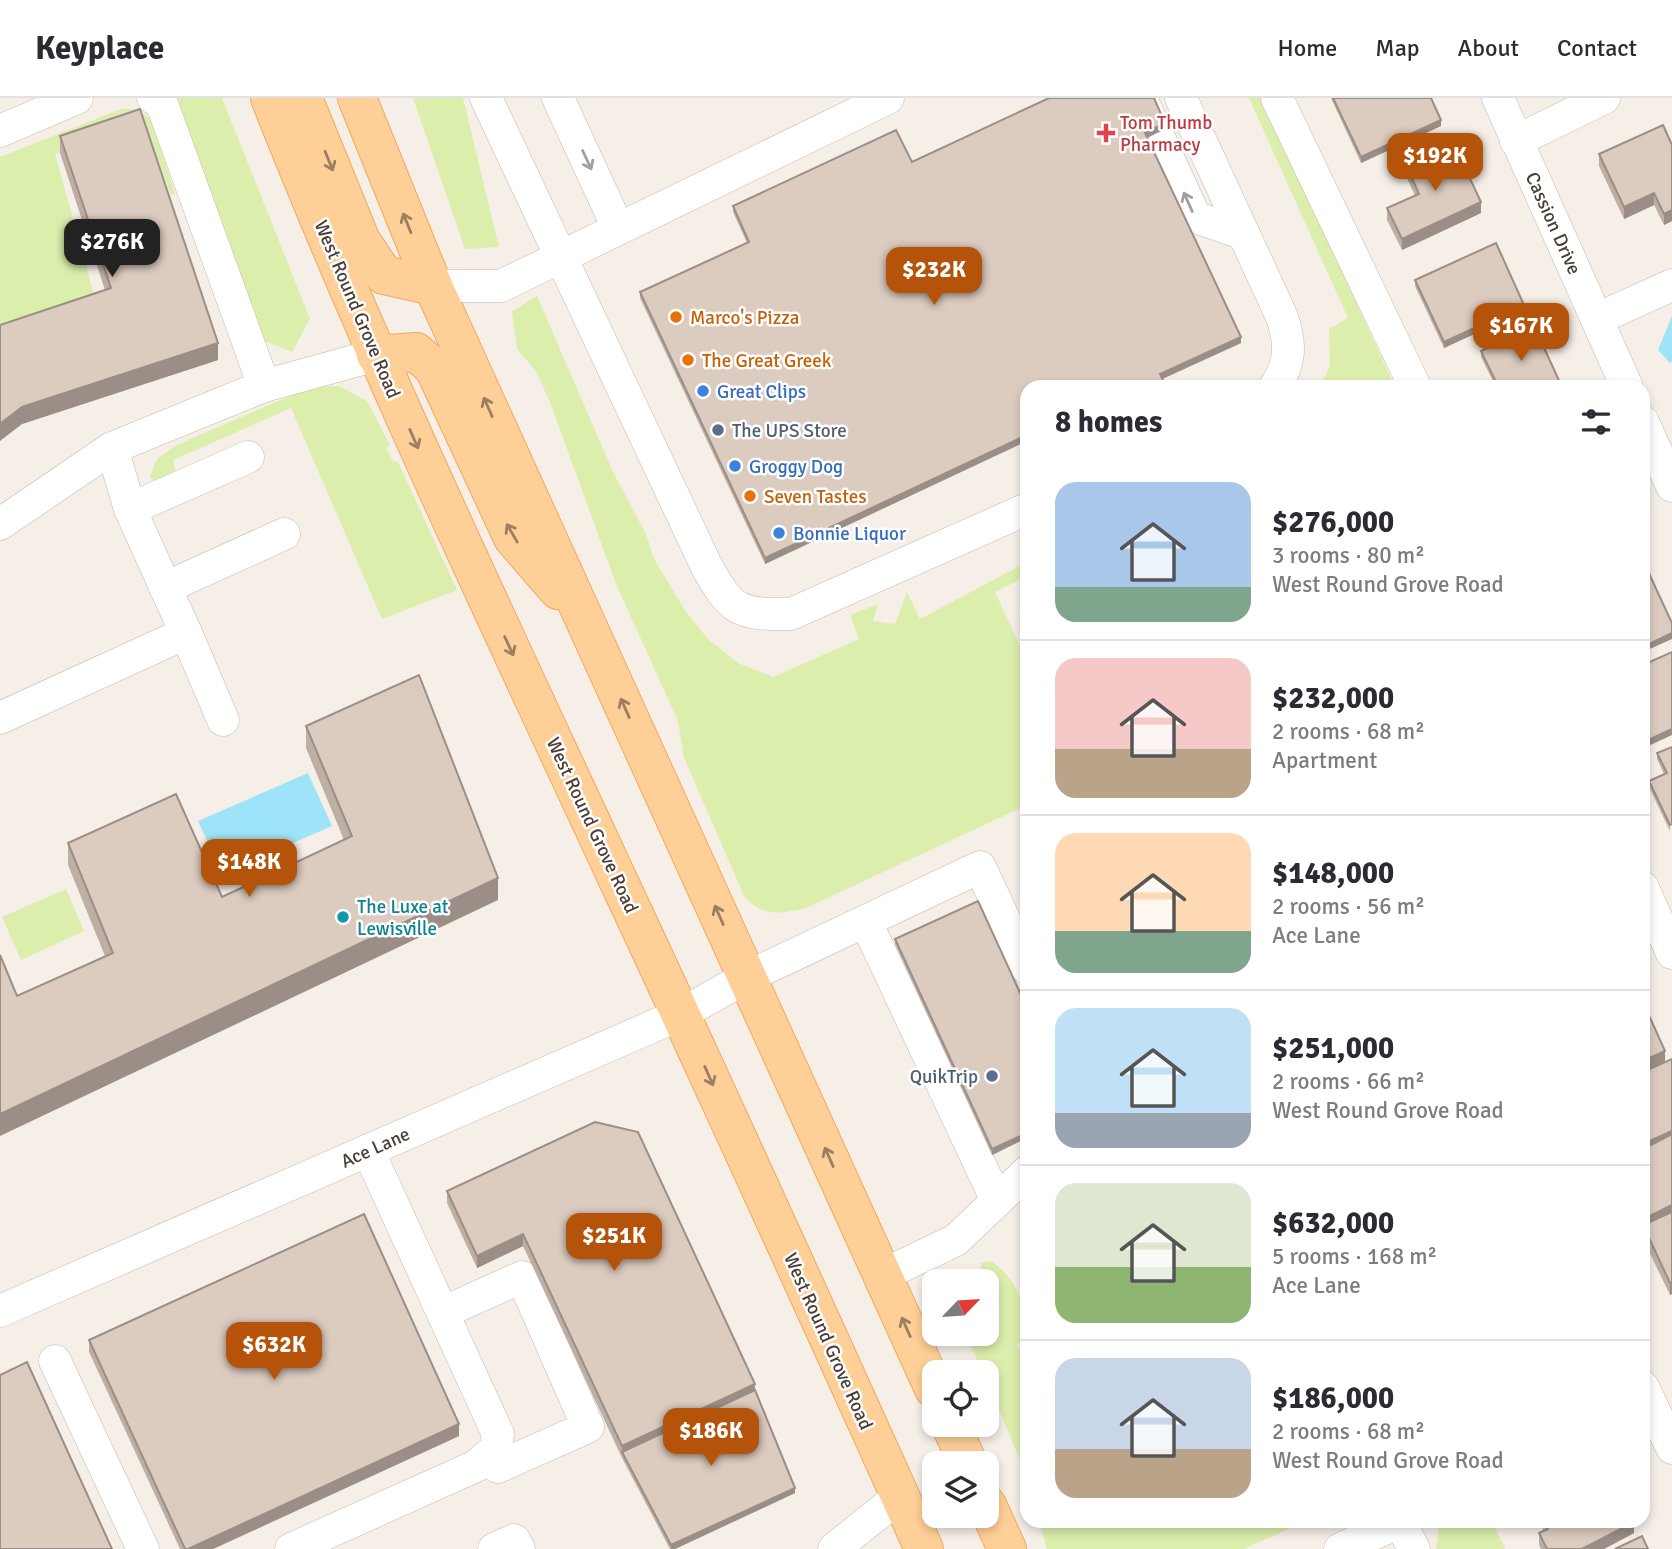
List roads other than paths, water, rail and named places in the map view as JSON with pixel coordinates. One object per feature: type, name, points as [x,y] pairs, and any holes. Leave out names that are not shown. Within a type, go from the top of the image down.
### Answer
[{"type":"main road","name":"West Round Grove Road","points":[[270,98],[376,355],[681,1014],[924,1549]]},
{"type":"main road","points":[[303,98],[361,241],[384,275],[433,286]]},
{"type":"main road","points":[[357,98],[433,286],[922,1363]]},
{"type":"main road","points":[[376,355],[416,352],[434,368],[513,538],[586,623]]},
{"type":"main road","points":[[997,1528],[1007,1549]]},
{"type":"street","points":[[0,131],[77,98]]},
{"type":"street","points":[[153,98],[162,104],[264,386]]},
{"type":"street","points":[[486,98],[706,565],[719,589],[735,608],[759,615],[791,614],[1020,512]]},
{"type":"street","points":[[558,98],[618,228]]},
{"type":"street","points":[[433,286],[501,286],[888,98]]},
{"type":"street","points":[[1141,98],[1195,217],[1244,234]]},
{"type":"street","points":[[1181,98],[1244,234],[1290,343],[1285,371],[1279,380]]},
{"type":"street","points":[[1277,98],[1412,380]]},
{"type":"street","name":"Cassion Drive","points":[[1497,98],[1624,380]]},
{"type":"street","points":[[1516,141],[1604,98]]},
{"type":"street","points":[[1597,319],[1672,285]]},
{"type":"street","points":[[0,524],[112,448],[264,386],[376,355]]},
{"type":"street","points":[[1650,437],[1672,486]]},
{"type":"street","points":[[112,448],[130,509],[223,720]]},
{"type":"street","points":[[130,509],[248,457]]},
{"type":"street","points":[[165,588],[284,534]]},
{"type":"street","points":[[0,718],[186,633]]},
{"type":"street","name":"Ace Lane","points":[[0,1311],[681,1014],[747,977],[980,867],[1020,953]]},
{"type":"street","points":[[1650,904],[1672,953]]},
{"type":"street","points":[[866,922],[997,1200]]},
{"type":"street","points":[[291,1549],[476,1466],[496,1449],[498,1434],[368,1150]]},
{"type":"street","points":[[883,1275],[956,1240],[1020,1179]]},
{"type":"street","points":[[444,1312],[522,1277],[587,1427],[498,1467],[485,1458]]},
{"type":"street","points":[[55,1361],[143,1549]]},
{"type":"street","points":[[1653,1401],[1672,1448]]},
{"type":"street","points":[[834,1549],[900,1496]]},
{"type":"street","points":[[1340,1549],[1405,1531]]},
{"type":"street","points":[[494,1549],[514,1540],[519,1549]]},
{"type":"water","points":[[1672,316],[1672,362],[1670,363],[1658,350]]},
{"type":"water","points":[[308,773],[332,826],[222,874],[198,821]]},
{"type":"place","name":"Tom Thumb Pharmacy","points":[[1106,133]]},
{"type":"place","name":"Marco's Pizza","points":[[676,317]]},
{"type":"place","name":"The Great Greek","points":[[688,360]]},
{"type":"place","name":"Great Clips","points":[[703,391]]},
{"type":"place","name":"The UPS Store","points":[[718,430]]},
{"type":"place","name":"Groggy Dog","points":[[735,466]]},
{"type":"place","name":"Seven Tastes","points":[[750,496]]},
{"type":"place","name":"Bonnie Liquor","points":[[779,533]]},
{"type":"place","name":"The Luxe at Lewisville","points":[[343,917]]},
{"type":"place","name":"QuikTrip","points":[[992,1076]]}]
